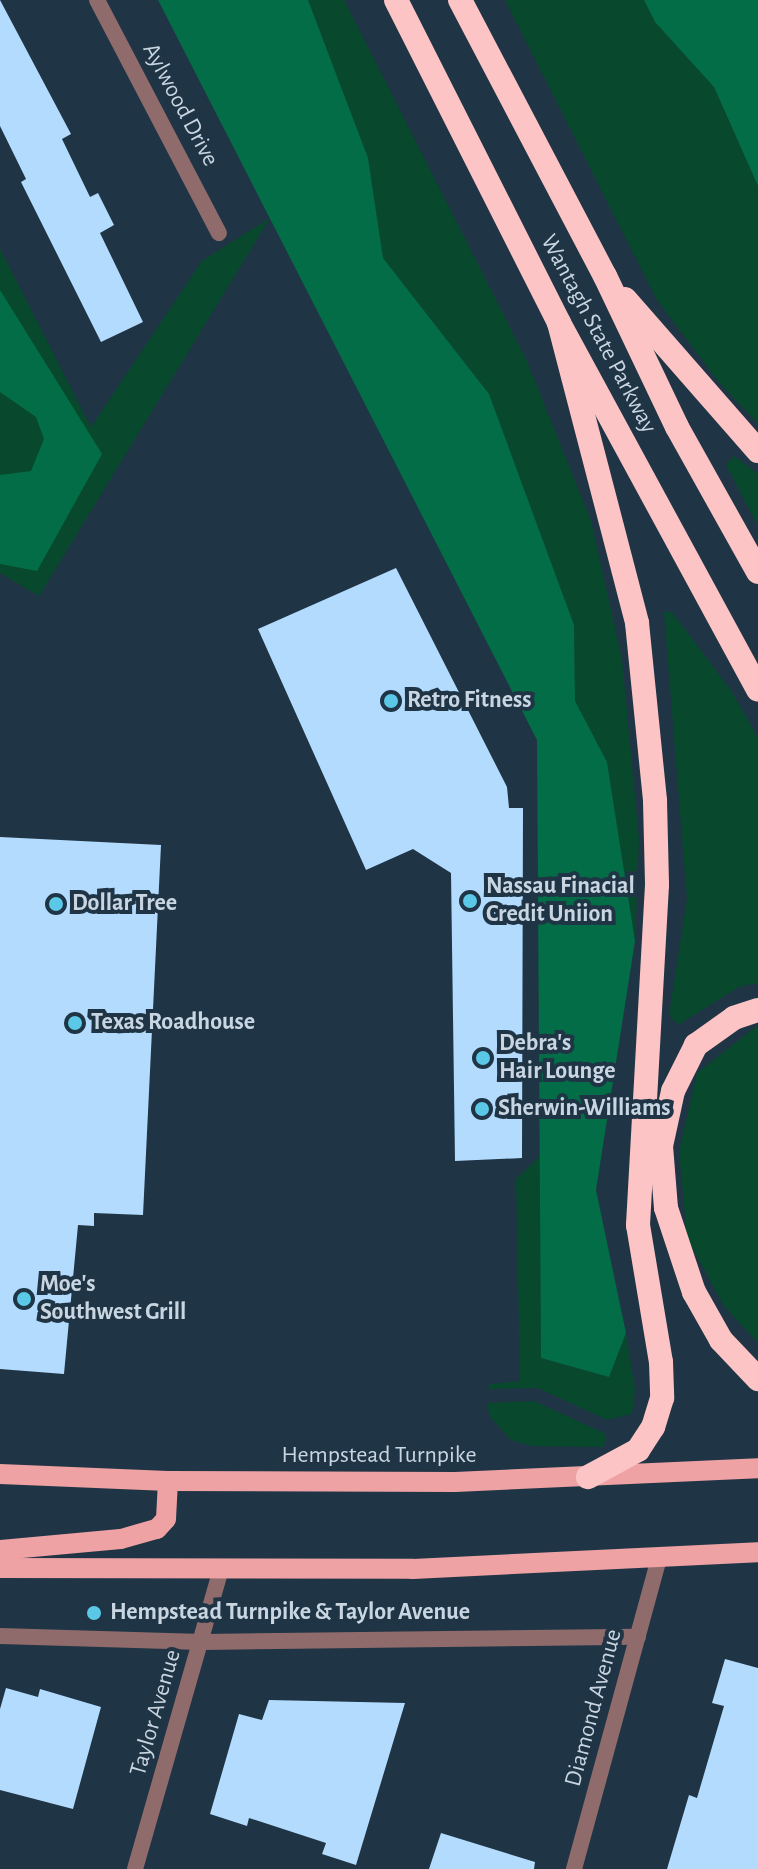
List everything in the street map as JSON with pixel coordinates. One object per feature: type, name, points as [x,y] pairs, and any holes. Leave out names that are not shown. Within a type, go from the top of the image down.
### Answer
[{"type":"highway","name":"Wantagh State Parkway","points":[[396,0],[559,323],[758,690]]},
{"type":"highway","name":"Wantagh State Parkway","points":[[460,0],[605,276],[677,427],[758,572]]},
{"type":"highway","points":[[605,276],[758,451]]},
{"type":"highway","points":[[559,323],[637,623],[650,721],[656,843],[638,1225],[661,1362],[662,1398],[658,1417],[638,1450],[588,1477]]},
{"type":"highway","points":[[758,1010],[734,1018],[696,1045],[673,1091],[661,1146],[666,1208],[694,1292],[721,1340],[758,1379]]},
{"type":"main road","name":"Hempstead Turnpike","points":[[0,1474],[168,1481],[588,1477],[758,1468]]},
{"type":"main road","points":[[0,1550],[121,1539],[157,1529],[166,1519],[168,1481]]},
{"type":"main road","points":[[0,1568],[221,1570],[659,1559],[758,1552]]},
{"type":"street","name":"Aylwood Drive","points":[[97,0],[219,233]]},
{"type":"street","name":"Diamond Avenue","points":[[574,1869],[659,1559]]},
{"type":"street","name":"Taylor Avenue","points":[[135,1869],[221,1570]]},
{"type":"street","points":[[0,1636],[202,1642],[638,1637]]},
{"type":"green space","points":[[158,0],[308,0],[368,158],[383,258],[489,394],[574,625],[575,701],[607,762],[635,941],[596,1190],[626,1333],[609,1377],[541,1358],[537,740]]},
{"type":"green space","points":[[308,0],[344,0],[526,359],[591,521],[622,659],[639,839],[635,941],[607,762],[575,701],[574,625],[489,394],[383,258],[368,158]]},
{"type":"green space","points":[[505,0],[644,0],[655,22],[714,87],[758,186],[758,424],[718,381],[657,300]]},
{"type":"green space","points":[[644,0],[758,0],[758,186],[714,87],[655,22]]},
{"type":"green space","points":[[270,218],[39,596],[0,573],[0,249],[91,427],[202,261]]},
{"type":"green space","points":[[0,290],[102,454],[37,571],[0,564],[0,475],[31,471],[44,439],[36,417],[0,392]]},
{"type":"green space","points":[[734,456],[758,474],[758,526],[726,465]]},
{"type":"green space","points":[[664,612],[672,612],[730,689],[758,738],[758,983],[739,987],[678,1025],[669,1015],[687,899]]},
{"type":"green space","points":[[758,1025],[758,1343],[724,1306],[687,1238],[679,1152],[697,1073]]},
{"type":"green space","points":[[540,1156],[541,1358],[609,1377],[626,1333],[635,1390],[632,1414],[607,1420],[538,1388],[488,1389],[490,1384],[520,1381],[516,1179]]},
{"type":"green space","points":[[534,1401],[606,1434],[604,1447],[532,1446],[511,1440],[490,1417],[487,1403]]},
{"type":"building","points":[[0,0],[71,134],[62,139],[90,197],[98,193],[114,225],[100,233],[143,322],[101,342],[21,182],[26,179],[0,126]]},
{"type":"building","points":[[396,568],[507,787],[509,808],[523,808],[522,1158],[455,1161],[451,873],[413,849],[366,870],[258,629]]},
{"type":"building","points":[[0,837],[161,845],[143,1215],[94,1213],[94,1226],[78,1225],[64,1374],[0,1369]]},
{"type":"building","points":[[725,1659],[758,1668],[758,1869],[667,1869],[689,1795],[697,1798],[724,1706],[712,1703]]},
{"type":"building","points":[[6,1688],[38,1697],[40,1689],[101,1707],[73,1809],[0,1790],[0,1709]]},
{"type":"building","points":[[269,1700],[405,1703],[356,1865],[322,1854],[326,1843],[249,1818],[247,1826],[210,1814],[239,1714],[262,1720]]},
{"type":"building","points":[[441,1833],[535,1862],[534,1869],[429,1869]]},
{"type":"place","name":"Retro Fitness","points":[[391,701]]},
{"type":"place","name":"Nassau Finacial Credit Uniion","points":[[470,901]]},
{"type":"place","name":"Dollar Tree","points":[[56,904]]},
{"type":"place","name":"Texas Roadhouse","points":[[75,1023]]},
{"type":"place","name":"Debra's Hair Lounge","points":[[483,1058]]},
{"type":"place","name":"Sherwin-Williams","points":[[482,1109]]},
{"type":"place","name":"Moe's Southwest Grill","points":[[24,1299]]},
{"type":"place","name":"Hempstead Turnpike & Taylor Avenue","points":[[94,1613]]}]
